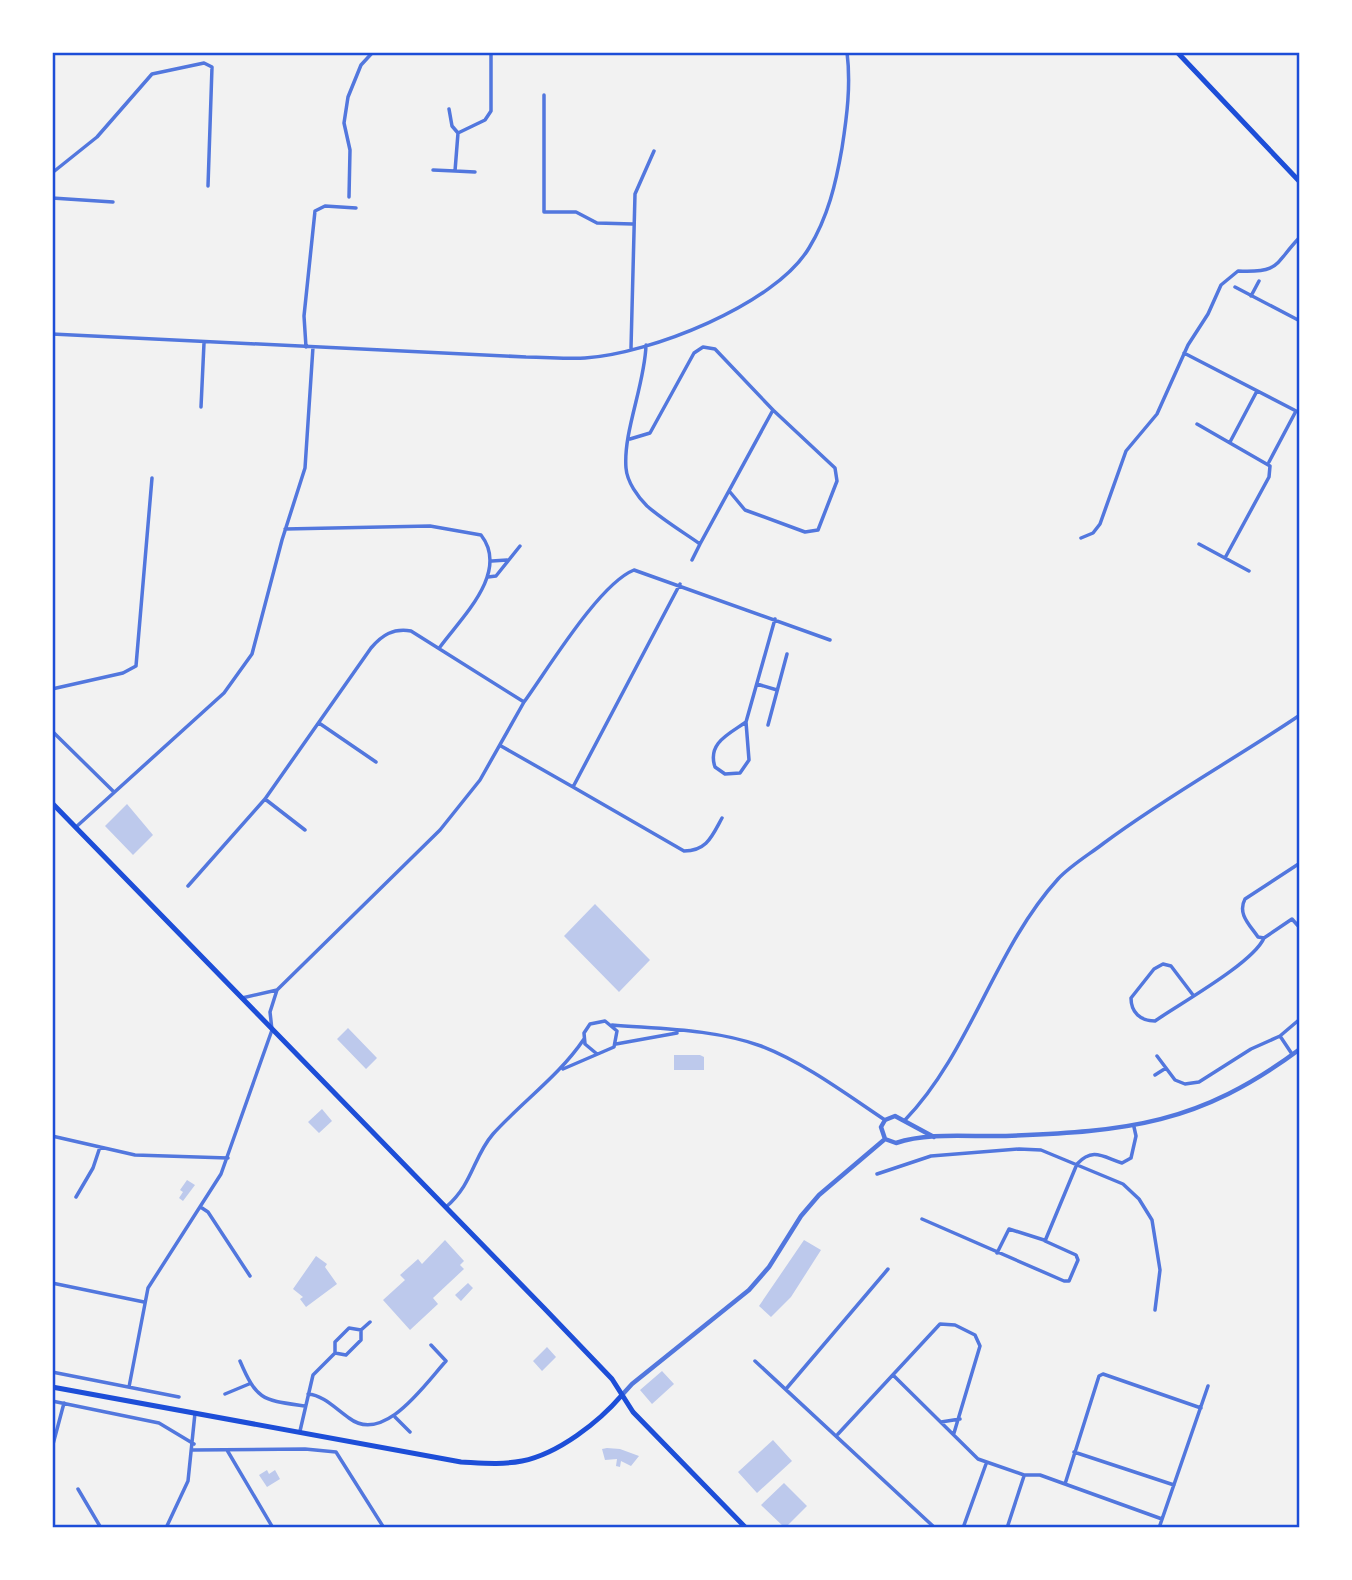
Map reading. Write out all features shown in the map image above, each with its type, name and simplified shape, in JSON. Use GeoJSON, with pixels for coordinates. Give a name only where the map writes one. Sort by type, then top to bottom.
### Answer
{"type":"FeatureCollection","features":[{"type":"Feature","properties":{"kind":"main road"},"geometry":{"type":"LineString","coordinates":[[1177,52],[1300,182]]}},
{"type":"Feature","properties":{"kind":"main road"},"geometry":{"type":"LineString","coordinates":[[52,803],[562,1326],[612,1379],[633,1412],[741,1526]]}},
{"type":"Feature","properties":{"kind":"main road"},"geometry":{"type":"LineString","coordinates":[[52,1387],[461,1462],[496,1464],[524,1461],[558,1446],[609,1410],[622,1395]]}},
{"type":"Feature","properties":{"kind":"street"},"geometry":{"type":"LineString","coordinates":[[349,197],[350,150],[344,122],[348,97],[361,65],[373,52]]}},
{"type":"Feature","properties":{"kind":"street"},"geometry":{"type":"LineString","coordinates":[[458,133],[485,120],[491,111],[491,52]]}},
{"type":"Feature","properties":{"kind":"street"},"geometry":{"type":"LineString","coordinates":[[52,334],[575,358],[646,345],[741,308],[777,281],[808,250],[827,212],[838,175],[849,92],[847,52]]}},
{"type":"Feature","properties":{"kind":"street"},"geometry":{"type":"LineString","coordinates":[[52,173],[97,137],[152,74],[204,63],[212,68],[208,186]]}},
{"type":"Feature","properties":{"kind":"street"},"geometry":{"type":"LineString","coordinates":[[544,95],[544,212],[576,212],[597,223],[633,224]]}},
{"type":"Feature","properties":{"kind":"street"},"geometry":{"type":"LineString","coordinates":[[449,109],[452,126],[458,133],[455,172]]}},
{"type":"Feature","properties":{"kind":"street"},"geometry":{"type":"LineString","coordinates":[[631,348],[635,194],[654,151]]}},
{"type":"Feature","properties":{"kind":"street"},"geometry":{"type":"LineString","coordinates":[[433,170],[475,172]]}},
{"type":"Feature","properties":{"kind":"street"},"geometry":{"type":"LineString","coordinates":[[52,198],[113,202]]}},
{"type":"Feature","properties":{"kind":"street"},"geometry":{"type":"LineString","coordinates":[[306,347],[304,316],[315,211],[325,206],[356,208]]}},
{"type":"Feature","properties":{"kind":"street"},"geometry":{"type":"LineString","coordinates":[[1081,538],[1093,533],[1100,524],[1126,451],[1157,414],[1184,353],[1226,278],[1238,271],[1254,272],[1275,267],[1300,237]]}},
{"type":"Feature","properties":{"kind":"street"},"geometry":{"type":"LineString","coordinates":[[1251,296],[1259,281]]}},
{"type":"Feature","properties":{"kind":"street"},"geometry":{"type":"LineString","coordinates":[[1235,287],[1300,321]]}},
{"type":"Feature","properties":{"kind":"street"},"geometry":{"type":"LineString","coordinates":[[201,407],[204,343]]}},
{"type":"Feature","properties":{"kind":"street"},"geometry":{"type":"LineString","coordinates":[[646,345],[646,364],[626,468],[630,484],[647,505],[700,544]]}},
{"type":"Feature","properties":{"kind":"street"},"geometry":{"type":"LineString","coordinates":[[76,827],[227,690],[252,654],[285,529],[305,468],[313,346]]}},
{"type":"Feature","properties":{"kind":"street"},"geometry":{"type":"LineString","coordinates":[[630,439],[650,433],[694,353],[703,347],[715,349],[773,410],[835,468],[837,481],[818,530],[805,532],[745,510],[730,492]]}},
{"type":"Feature","properties":{"kind":"street"},"geometry":{"type":"LineString","coordinates":[[1184,353],[1298,412],[1268,463],[1269,477],[1225,558]]}},
{"type":"Feature","properties":{"kind":"street"},"geometry":{"type":"LineString","coordinates":[[1230,442],[1257,391]]}},
{"type":"Feature","properties":{"kind":"street"},"geometry":{"type":"LineString","coordinates":[[692,560],[773,410]]}},
{"type":"Feature","properties":{"kind":"street"},"geometry":{"type":"LineString","coordinates":[[1197,424],[1268,463]]}},
{"type":"Feature","properties":{"kind":"street"},"geometry":{"type":"LineString","coordinates":[[52,688],[123,673],[136,666],[152,478]]}},
{"type":"Feature","properties":{"kind":"street"},"geometry":{"type":"LineString","coordinates":[[285,529],[430,526],[459,529],[481,536],[490,547],[492,561],[488,577],[440,648]]}},
{"type":"Feature","properties":{"kind":"street"},"geometry":{"type":"LineString","coordinates":[[1199,544],[1249,571]]}},
{"type":"Feature","properties":{"kind":"street"},"geometry":{"type":"LineString","coordinates":[[488,577],[496,576],[520,546]]}},
{"type":"Feature","properties":{"kind":"street"},"geometry":{"type":"LineString","coordinates":[[492,561],[509,560]]}},
{"type":"Feature","properties":{"kind":"street"},"geometry":{"type":"LineString","coordinates":[[129,1387],[144,1302],[166,1259],[202,1208],[228,1158],[272,1030],[270,1012],[277,990],[440,830],[480,780],[524,702],[591,609],[622,575],[634,570],[680,584],[830,640]]}},
{"type":"Feature","properties":{"kind":"street"},"geometry":{"type":"LineString","coordinates":[[573,787],[680,584]]}},
{"type":"Feature","properties":{"kind":"street"},"geometry":{"type":"LineString","coordinates":[[746,723],[718,742],[713,753],[713,763],[719,771],[731,775],[746,768],[749,761],[746,723],[776,619]]}},
{"type":"Feature","properties":{"kind":"street"},"geometry":{"type":"LineString","coordinates":[[188,886],[265,799],[371,648],[393,631],[411,631],[524,702]]}},
{"type":"Feature","properties":{"kind":"street"},"geometry":{"type":"LineString","coordinates":[[768,725],[787,654]]}},
{"type":"Feature","properties":{"kind":"street"},"geometry":{"type":"LineString","coordinates":[[757,684],[777,690]]}},
{"type":"Feature","properties":{"kind":"street"},"geometry":{"type":"LineString","coordinates":[[906,1137],[906,1123],[929,1091],[1033,912],[1059,877],[1155,805],[1239,756],[1300,715]]}},
{"type":"Feature","properties":{"kind":"street"},"geometry":{"type":"LineString","coordinates":[[319,723],[376,762]]}},
{"type":"Feature","properties":{"kind":"street"},"geometry":{"type":"LineString","coordinates":[[52,731],[114,792]]}},
{"type":"Feature","properties":{"kind":"street"},"geometry":{"type":"LineString","coordinates":[[501,746],[684,851],[696,851],[707,845],[722,818]]}},
{"type":"Feature","properties":{"kind":"street"},"geometry":{"type":"LineString","coordinates":[[265,799],[305,830]]}},
{"type":"Feature","properties":{"kind":"street"},"geometry":{"type":"LineString","coordinates":[[1265,938],[1258,937],[1241,906],[1245,899],[1300,863]]}},
{"type":"Feature","properties":{"kind":"street"},"geometry":{"type":"LineString","coordinates":[[1193,995],[1171,966],[1163,964],[1154,969],[1131,999],[1131,1007],[1138,1016],[1155,1021],[1259,951],[1265,938],[1300,914]]}},
{"type":"Feature","properties":{"kind":"street"},"geometry":{"type":"LineString","coordinates":[[1292,919],[1300,928]]}},
{"type":"Feature","properties":{"kind":"street"},"geometry":{"type":"LineString","coordinates":[[242,998],[277,990]]}},
{"type":"Feature","properties":{"kind":"street"},"geometry":{"type":"LineString","coordinates":[[1157,1056],[1175,1080],[1185,1084],[1199,1082],[1251,1049],[1280,1036],[1300,1019]]}},
{"type":"Feature","properties":{"kind":"street"},"geometry":{"type":"LineString","coordinates":[[445,1208],[462,1194],[491,1136],[561,1070],[584,1039],[586,1028],[595,1021],[686,1032],[761,1046],[795,1062],[885,1120]]}},
{"type":"Feature","properties":{"kind":"street"},"geometry":{"type":"LineString","coordinates":[[561,1070],[610,1051],[618,1037],[612,1025]]}},
{"type":"Feature","properties":{"kind":"street"},"geometry":{"type":"LineString","coordinates":[[616,1044],[686,1032]]}},
{"type":"Feature","properties":{"kind":"street"},"geometry":{"type":"LineString","coordinates":[[1280,1036],[1292,1054]]}},
{"type":"Feature","properties":{"kind":"street"},"geometry":{"type":"LineString","coordinates":[[584,1039],[589,1049],[597,1054]]}},
{"type":"Feature","properties":{"kind":"street"},"geometry":{"type":"LineString","coordinates":[[885,1139],[896,1143],[906,1137],[1091,1133],[1165,1121],[1238,1090],[1300,1049]]}},
{"type":"Feature","properties":{"kind":"street"},"geometry":{"type":"LineString","coordinates":[[1155,1076],[1166,1068]]}},
{"type":"Feature","properties":{"kind":"street"},"geometry":{"type":"LineString","coordinates":[[885,1139],[881,1127],[885,1120],[895,1116],[934,1137]]}},
{"type":"Feature","properties":{"kind":"street"},"geometry":{"type":"LineString","coordinates":[[1045,1241],[1077,1164],[1085,1155],[1097,1152],[1122,1163],[1131,1158],[1136,1136],[1134,1127]]}},
{"type":"Feature","properties":{"kind":"street"},"geometry":{"type":"LineString","coordinates":[[52,1136],[135,1155],[228,1158]]}},
{"type":"Feature","properties":{"kind":"street"},"geometry":{"type":"LineString","coordinates":[[622,1395],[749,1290],[769,1267],[801,1216],[819,1195],[885,1139]]}},
{"type":"Feature","properties":{"kind":"street"},"geometry":{"type":"LineString","coordinates":[[76,1197],[93,1168],[100,1147]]}},
{"type":"Feature","properties":{"kind":"street"},"geometry":{"type":"LineString","coordinates":[[877,1174],[931,1156],[1019,1149],[1041,1150],[1123,1184],[1139,1199],[1152,1220],[1160,1270],[1156,1310]]}},
{"type":"Feature","properties":{"kind":"street"},"geometry":{"type":"LineString","coordinates":[[202,1208],[208,1212],[250,1276]]}},
{"type":"Feature","properties":{"kind":"street"},"geometry":{"type":"LineString","coordinates":[[922,1219],[997,1254],[1064,1282],[1069,1281],[1077,1260],[1076,1255],[1045,1241],[1009,1230],[997,1254]]}},
{"type":"Feature","properties":{"kind":"street"},"geometry":{"type":"LineString","coordinates":[[786,1389],[888,1269]]}},
{"type":"Feature","properties":{"kind":"street"},"geometry":{"type":"LineString","coordinates":[[52,1283],[144,1302]]}},
{"type":"Feature","properties":{"kind":"street"},"geometry":{"type":"LineString","coordinates":[[334,1353],[346,1355],[361,1340],[361,1330],[370,1322]]}},
{"type":"Feature","properties":{"kind":"street"},"geometry":{"type":"LineString","coordinates":[[838,1434],[940,1324],[955,1325],[975,1335],[980,1346],[954,1434]]}},
{"type":"Feature","properties":{"kind":"street"},"geometry":{"type":"LineString","coordinates":[[300,1433],[316,1369],[334,1353],[335,1342],[349,1328],[361,1330]]}},
{"type":"Feature","properties":{"kind":"street"},"geometry":{"type":"LineString","coordinates":[[308,1394],[317,1395],[355,1423],[373,1425],[395,1417],[446,1361],[431,1345]]}},
{"type":"Feature","properties":{"kind":"street"},"geometry":{"type":"LineString","coordinates":[[240,1361],[250,1384],[265,1401],[305,1406]]}},
{"type":"Feature","properties":{"kind":"street"},"geometry":{"type":"LineString","coordinates":[[755,1361],[838,1434],[935,1528]]}},
{"type":"Feature","properties":{"kind":"street"},"geometry":{"type":"LineString","coordinates":[[52,1372],[179,1397]]}},
{"type":"Feature","properties":{"kind":"street"},"geometry":{"type":"LineString","coordinates":[[1065,1484],[1096,1380],[1103,1374],[1201,1408]]}},
{"type":"Feature","properties":{"kind":"street"},"geometry":{"type":"LineString","coordinates":[[893,1375],[986,1463],[1024,1475],[1040,1475],[1162,1519]]}},
{"type":"Feature","properties":{"kind":"street"},"geometry":{"type":"LineString","coordinates":[[225,1394],[250,1384]]}},
{"type":"Feature","properties":{"kind":"street"},"geometry":{"type":"LineString","coordinates":[[1159,1528],[1208,1386]]}},
{"type":"Feature","properties":{"kind":"street"},"geometry":{"type":"LineString","coordinates":[[52,1401],[159,1423],[194,1444]]}},
{"type":"Feature","properties":{"kind":"street"},"geometry":{"type":"LineString","coordinates":[[52,1448],[64,1404]]}},
{"type":"Feature","properties":{"kind":"street"},"geometry":{"type":"LineString","coordinates":[[166,1528],[188,1480],[194,1444],[195,1413]]}},
{"type":"Feature","properties":{"kind":"street"},"geometry":{"type":"LineString","coordinates":[[395,1417],[410,1432]]}},
{"type":"Feature","properties":{"kind":"street"},"geometry":{"type":"LineString","coordinates":[[941,1422],[960,1419]]}},
{"type":"Feature","properties":{"kind":"street"},"geometry":{"type":"LineString","coordinates":[[193,1450],[305,1449],[336,1452],[384,1528]]}},
{"type":"Feature","properties":{"kind":"street"},"geometry":{"type":"LineString","coordinates":[[227,1450],[273,1528]]}},
{"type":"Feature","properties":{"kind":"street"},"geometry":{"type":"LineString","coordinates":[[1074,1452],[1174,1485]]}},
{"type":"Feature","properties":{"kind":"street"},"geometry":{"type":"LineString","coordinates":[[963,1528],[986,1463]]}},
{"type":"Feature","properties":{"kind":"street"},"geometry":{"type":"LineString","coordinates":[[1007,1528],[1024,1475]]}},
{"type":"Feature","properties":{"kind":"street"},"geometry":{"type":"LineString","coordinates":[[78,1489],[101,1528]]}},
{"type":"Feature","properties":{"kind":"building"},"geometry":{"type":"Polygon","coordinates":[[[127,804],[153,835],[133,855],[105,826],[127,804]]]}},
{"type":"Feature","properties":{"kind":"building"},"geometry":{"type":"Polygon","coordinates":[[[595,904],[650,960],[619,992],[564,936],[595,904]]]}},
{"type":"Feature","properties":{"kind":"building"},"geometry":{"type":"Polygon","coordinates":[[[348,1028],[377,1058],[366,1069],[337,1039],[348,1028]]]}},
{"type":"Feature","properties":{"kind":"building"},"geometry":{"type":"Polygon","coordinates":[[[674,1055],[704,1057],[704,1070],[674,1070],[674,1055]]]}},
{"type":"Feature","properties":{"kind":"building"},"geometry":{"type":"Polygon","coordinates":[[[322,1109],[332,1121],[319,1133],[308,1122],[322,1109]]]}},
{"type":"Feature","properties":{"kind":"building"},"geometry":{"type":"Polygon","coordinates":[[[187,1180],[195,1185],[183,1201],[179,1198],[183,1192],[180,1190],[187,1180]]]}},
{"type":"Feature","properties":{"kind":"building"},"geometry":{"type":"Polygon","coordinates":[[[445,1240],[464,1261],[460,1265],[464,1269],[433,1298],[438,1304],[410,1330],[383,1300],[405,1280],[400,1275],[418,1259],[422,1264],[445,1240]]]}},
{"type":"Feature","properties":{"kind":"building"},"geometry":{"type":"Polygon","coordinates":[[[804,1240],[821,1250],[791,1297],[771,1317],[759,1306],[804,1240]]]}},
{"type":"Feature","properties":{"kind":"building"},"geometry":{"type":"Polygon","coordinates":[[[316,1256],[327,1264],[325,1267],[337,1284],[306,1307],[300,1299],[303,1297],[293,1289],[316,1256]]]}},
{"type":"Feature","properties":{"kind":"building"},"geometry":{"type":"Polygon","coordinates":[[[468,1283],[473,1288],[461,1301],[455,1295],[468,1283]]]}},
{"type":"Feature","properties":{"kind":"building"},"geometry":{"type":"Polygon","coordinates":[[[547,1347],[556,1357],[542,1371],[533,1361],[547,1347]]]}},
{"type":"Feature","properties":{"kind":"building"},"geometry":{"type":"Polygon","coordinates":[[[662,1371],[674,1384],[652,1404],[640,1390],[662,1371]]]}},
{"type":"Feature","properties":{"kind":"building"},"geometry":{"type":"Polygon","coordinates":[[[773,1440],[792,1461],[757,1493],[738,1472],[773,1440]]]}},
{"type":"Feature","properties":{"kind":"building"},"geometry":{"type":"Polygon","coordinates":[[[602,1449],[620,1449],[639,1456],[631,1466],[621,1461],[620,1467],[616,1466],[617,1459],[605,1460],[602,1449]]]}},
{"type":"Feature","properties":{"kind":"building"},"geometry":{"type":"Polygon","coordinates":[[[267,1470],[269,1474],[275,1470],[280,1479],[267,1487],[259,1475],[267,1470]]]}},
{"type":"Feature","properties":{"kind":"building"},"geometry":{"type":"Polygon","coordinates":[[[784,1483],[807,1506],[785,1528],[761,1505],[784,1483]]]}}]}
